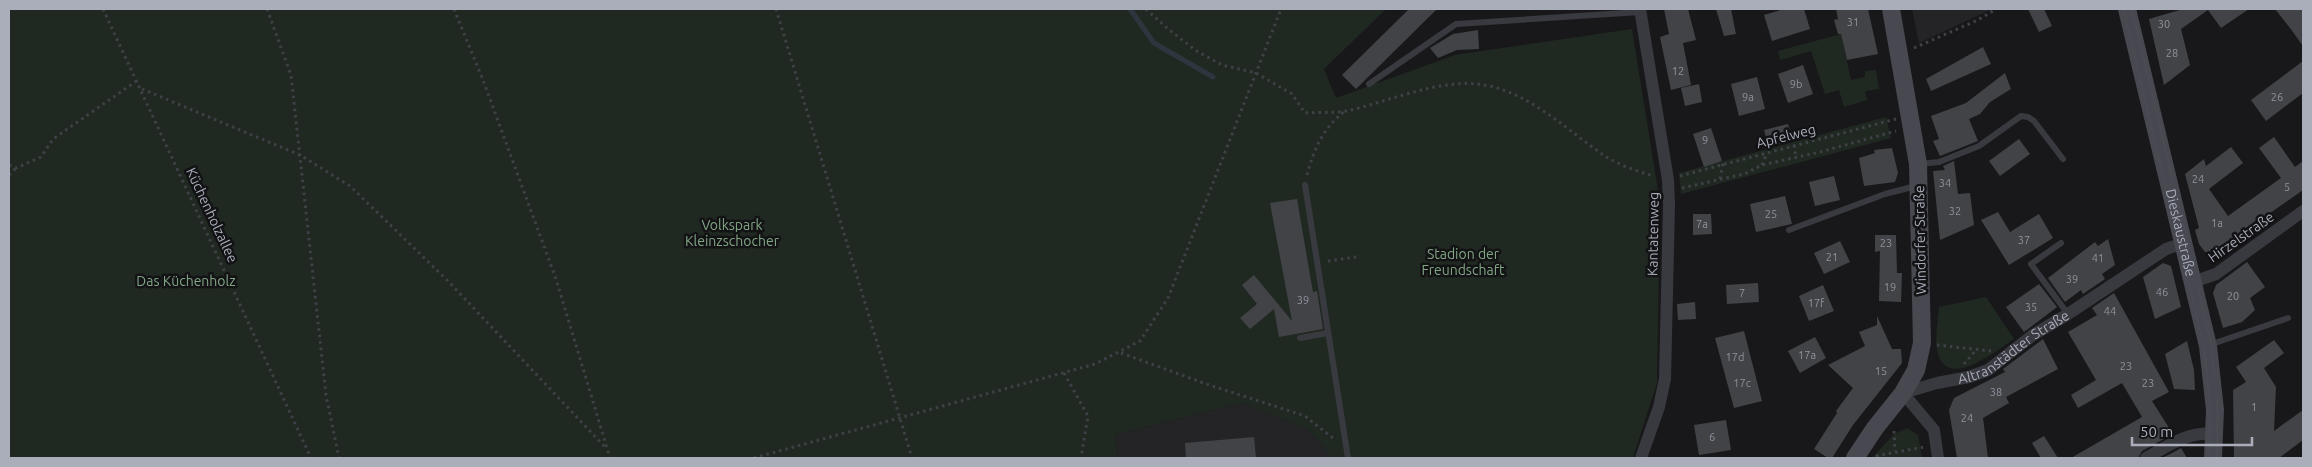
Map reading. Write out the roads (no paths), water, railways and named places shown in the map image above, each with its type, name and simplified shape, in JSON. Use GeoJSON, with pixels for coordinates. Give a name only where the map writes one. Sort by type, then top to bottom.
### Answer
{"type":"FeatureCollection","features":[{"type":"Feature","properties":{"kind":"street","name":"Windorfer Straße"},"geometry":{"type":"LineString","coordinates":[[1891,9],[1911,116],[1920,185],[1922,343],[1916,370],[1903,393]]}},
{"type":"Feature","properties":{"kind":"street","name":"Dieskaustraße"},"geometry":{"type":"LineString","coordinates":[[2127,9],[2208,346],[2213,384],[2213,458]]}},
{"type":"Feature","properties":{"kind":"street","name":"Kantatenweg"},"geometry":{"type":"LineString","coordinates":[[1640,10],[1668,186],[1665,379],[1659,407],[1641,458]]}},
{"type":"Feature","properties":{"kind":"street","name":"Hirzelstraße"},"geometry":{"type":"LineString","coordinates":[[2193,282],[2216,274],[2303,211]]}},
{"type":"Feature","properties":{"kind":"street","name":"Altranstädter Straße"},"geometry":{"type":"LineString","coordinates":[[1903,393],[1937,383],[1969,377],[1988,370],[2033,335],[2166,249],[2184,243]]}},
{"type":"Feature","properties":{"kind":"street"},"geometry":{"type":"LineString","coordinates":[[1855,458],[1875,428],[1903,393],[1934,430],[1938,452]]}},
{"type":"Feature","properties":{"kind":"street"},"geometry":{"type":"LineString","coordinates":[[2146,458],[2184,436],[2198,433],[2214,434]]}},
{"type":"Feature","properties":{"kind":"lane"},"geometry":{"type":"LineString","coordinates":[[1369,84],[1456,24],[1640,10]]}},
{"type":"Feature","properties":{"kind":"lane"},"geometry":{"type":"LineString","coordinates":[[1918,164],[1939,162],[1979,146],[2021,116],[2034,120],[2063,159]]}},
{"type":"Feature","properties":{"kind":"lane"},"geometry":{"type":"LineString","coordinates":[[1305,185],[1348,458]]}},
{"type":"Feature","properties":{"kind":"lane"},"geometry":{"type":"LineString","coordinates":[[1789,230],[1884,194],[1920,185]]}},
{"type":"Feature","properties":{"kind":"lane"},"geometry":{"type":"LineString","coordinates":[[2061,243],[2031,264],[2068,314]]}},
{"type":"Feature","properties":{"kind":"lane"},"geometry":{"type":"LineString","coordinates":[[2208,346],[2288,318]]}},
{"type":"Feature","properties":{"kind":"lane"},"geometry":{"type":"LineString","coordinates":[[1300,338],[1328,333]]}},
{"type":"Feature","properties":{"kind":"waterway"},"geometry":{"type":"LineString","coordinates":[[1130,9],[1154,43],[1213,77]]}},
{"type":"Feature","properties":{"kind":"tram line"},"geometry":{"type":"LineString","coordinates":[[2123,9],[2204,347],[2210,405],[2209,458]]}},
{"type":"Feature","properties":{"kind":"tram line"},"geometry":{"type":"LineString","coordinates":[[2132,9],[2187,239]]}},
{"type":"Feature","properties":{"kind":"tram line"},"geometry":{"type":"LineString","coordinates":[[2197,283],[2211,344],[2215,378]]}},
{"type":"Feature","properties":{"kind":"tram line"},"geometry":{"type":"LineString","coordinates":[[2217,396],[2217,458]]}},
{"type":"Feature","properties":{"kind":"park label","name":"Volkspark Kleinzschocher"},"geometry":{"type":"Point","coordinates":[732,234]}},
{"type":"Feature","properties":{"kind":"park label","name":"Stadion der Freundschaft"},"geometry":{"type":"Point","coordinates":[1463,262]}},
{"type":"Feature","properties":{"kind":"park label","name":"Das Küchenholz"},"geometry":{"type":"Point","coordinates":[186,281]}}]}
